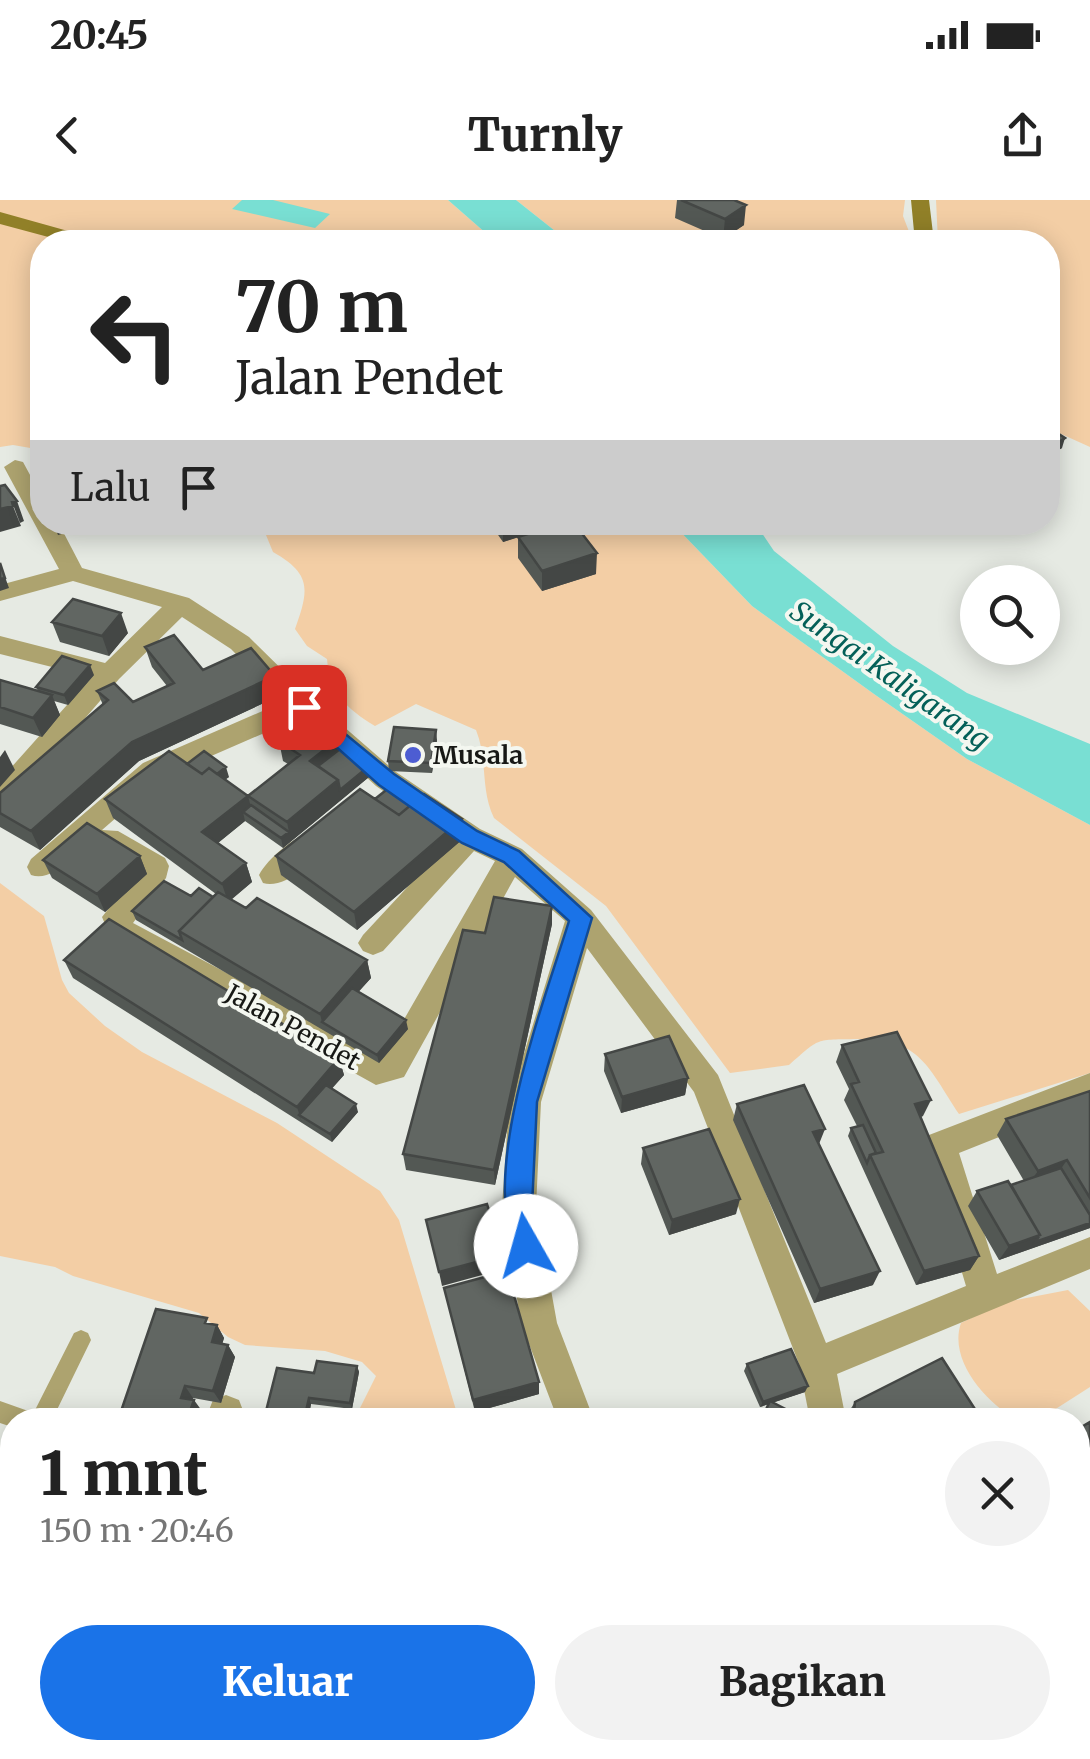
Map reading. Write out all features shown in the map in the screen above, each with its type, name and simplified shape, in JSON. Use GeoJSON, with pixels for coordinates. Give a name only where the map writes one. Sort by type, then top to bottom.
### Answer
{"type":"FeatureCollection","features":[{"type":"Feature","properties":{"kind":"main road"},"geometry":{"type":"LineString","coordinates":[[920,200],[924,230]]}},
{"type":"Feature","properties":{"kind":"main road"},"geometry":{"type":"LineString","coordinates":[[0,218],[43,230]]}},
{"type":"Feature","properties":{"kind":"street"},"geometry":{"type":"LineString","coordinates":[[15,466],[30,494]]}},
{"type":"Feature","properties":{"kind":"street"},"geometry":{"type":"LineString","coordinates":[[52,535],[73,572]]}},
{"type":"Feature","properties":{"kind":"street"},"geometry":{"type":"LineString","coordinates":[[0,594],[73,572],[180,604],[240,643],[304,707],[386,779],[470,837],[512,856],[581,918],[707,1084],[817,1364],[826,1408]]}},
{"type":"Feature","properties":{"kind":"street"},"geometry":{"type":"LineString","coordinates":[[0,798],[110,673],[180,604]]}},
{"type":"Feature","properties":{"kind":"street"},"geometry":{"type":"LineString","coordinates":[[0,645],[110,673]]}},
{"type":"Feature","properties":{"kind":"street"},"geometry":{"type":"LineString","coordinates":[[41,868],[154,770],[287,710],[304,707]]}},
{"type":"Feature","properties":{"kind":"street"},"geometry":{"type":"LineString","coordinates":[[358,803],[386,779]]}},
{"type":"Feature","properties":{"kind":"street","name":"Jalan Pendet"},"geometry":{"type":"LineString","coordinates":[[88,827],[155,866],[154,875],[117,917],[121,930],[376,1071],[393,1067],[512,856]]}},
{"type":"Feature","properties":{"kind":"street"},"geometry":{"type":"LineString","coordinates":[[274,874],[330,827]]}},
{"type":"Feature","properties":{"kind":"street"},"geometry":{"type":"LineString","coordinates":[[373,943],[470,837]]}},
{"type":"Feature","properties":{"kind":"street"},"geometry":{"type":"LineString","coordinates":[[571,1408],[539,1323],[519,1207],[525,1102],[581,918]]}},
{"type":"Feature","properties":{"kind":"street"},"geometry":{"type":"LineString","coordinates":[[986,1294],[940,1145],[1090,1087]]}},
{"type":"Feature","properties":{"kind":"street"},"geometry":{"type":"LineString","coordinates":[[817,1364],[1090,1254]]}},
{"type":"Feature","properties":{"kind":"lane"},"geometry":{"type":"LineString","coordinates":[[47,1408],[81,1340]]}},
{"type":"Feature","properties":{"kind":"shaded area"},"geometry":{"type":"Polygon","coordinates":[[[0,200],[448,200],[482,230],[30,230],[30,448],[0,447],[0,200]]]}},
{"type":"Feature","properties":{"kind":"shaded area"},"geometry":{"type":"Polygon","coordinates":[[[516,200],[905,200],[903,216],[908,230],[554,230],[516,200]]]}},
{"type":"Feature","properties":{"kind":"shaded area"},"geometry":{"type":"Polygon","coordinates":[[[936,200],[1090,200],[1090,447],[1060,433],[1060,230],[937,230],[936,200]]]}},
{"type":"Feature","properties":{"kind":"shaded area"},"geometry":{"type":"Polygon","coordinates":[[[266,535],[684,535],[752,606],[874,694],[967,759],[1090,825],[1090,1073],[959,1114],[920,1058],[896,1044],[879,1040],[825,1040],[789,1065],[730,1073],[606,906],[494,818],[476,730],[416,704],[375,726],[341,699],[327,659],[307,646],[295,629],[303,604],[301,576],[273,552],[266,535]]]}},
{"type":"Feature","properties":{"kind":"shaded area"},"geometry":{"type":"Polygon","coordinates":[[[0,883],[44,916],[69,993],[105,1026],[142,1052],[277,1123],[380,1191],[399,1220],[455,1408],[360,1408],[376,1376],[362,1362],[325,1351],[245,1345],[228,1337],[199,1313],[73,1276],[55,1267],[0,1256],[0,883]]]}},
{"type":"Feature","properties":{"kind":"shaded area"},"geometry":{"type":"Polygon","coordinates":[[[1068,1290],[1090,1311],[1090,1387],[1057,1408],[1000,1408],[982,1392],[960,1351],[961,1323],[1005,1302],[1068,1290]]]}},
{"type":"Feature","properties":{"kind":"water"},"geometry":{"type":"Polygon","coordinates":[[[242,200],[273,200],[330,214],[315,228],[232,209],[242,200]]]}},
{"type":"Feature","properties":{"kind":"water"},"geometry":{"type":"Polygon","coordinates":[[[448,200],[516,200],[554,230],[482,230],[448,200]]]}},
{"type":"Feature","properties":{"kind":"water","name":"Sungai Kaligarang"},"geometry":{"type":"Polygon","coordinates":[[[684,535],[763,535],[774,551],[893,646],[967,693],[1090,744],[1090,825],[967,759],[752,606],[684,535]]]}},
{"type":"Feature","properties":{"kind":"building"},"geometry":{"type":"Polygon","coordinates":[[[681,200],[734,200],[746,205],[725,219],[681,200]]]}},
{"type":"Feature","properties":{"kind":"building"},"geometry":{"type":"Polygon","coordinates":[[[5,485],[17,501],[0,509],[0,486],[5,485]]]}},
{"type":"Feature","properties":{"kind":"building"},"geometry":{"type":"Polygon","coordinates":[[[583,535],[597,553],[542,571],[518,537],[583,535]]]}},
{"type":"Feature","properties":{"kind":"building"},"geometry":{"type":"Polygon","coordinates":[[[73,599],[121,613],[102,636],[52,622],[73,599]]]}},
{"type":"Feature","properties":{"kind":"building"},"geometry":{"type":"Polygon","coordinates":[[[174,635],[203,670],[251,648],[275,676],[132,742],[31,831],[0,813],[0,793],[108,700],[97,691],[114,683],[133,702],[174,683],[145,647],[174,635]]]}},
{"type":"Feature","properties":{"kind":"building"},"geometry":{"type":"Polygon","coordinates":[[[62,656],[90,665],[64,695],[36,687],[62,656]]]}},
{"type":"Feature","properties":{"kind":"building"},"geometry":{"type":"Polygon","coordinates":[[[0,680],[52,695],[33,718],[0,707],[0,680]]]}},
{"type":"Feature","properties":{"kind":"building"},"geometry":{"type":"Polygon","coordinates":[[[304,712],[333,730],[330,733],[338,739],[310,761],[338,780],[287,822],[248,796],[300,755],[279,741],[291,732],[284,728],[304,712]]]}},
{"type":"Feature","properties":{"kind":"building","name":"Musala"},"geometry":{"type":"Polygon","coordinates":[[[394,727],[436,730],[431,763],[388,761],[394,727]]]}},
{"type":"Feature","properties":{"kind":"building"},"geometry":{"type":"Polygon","coordinates":[[[340,749],[368,767],[340,790],[338,780],[318,766],[340,749]]]}},
{"type":"Feature","properties":{"kind":"building"},"geometry":{"type":"Polygon","coordinates":[[[169,751],[202,774],[209,768],[248,796],[202,832],[246,863],[222,884],[105,799],[169,751]]]}},
{"type":"Feature","properties":{"kind":"building"},"geometry":{"type":"Polygon","coordinates":[[[204,751],[226,767],[217,774],[209,768],[202,774],[187,764],[204,751]]]}},
{"type":"Feature","properties":{"kind":"building"},"geometry":{"type":"Polygon","coordinates":[[[395,783],[418,799],[399,815],[375,799],[395,783]]]}},
{"type":"Feature","properties":{"kind":"building"},"geometry":{"type":"Polygon","coordinates":[[[360,789],[399,815],[424,794],[462,819],[354,912],[276,856],[360,789]]]}},
{"type":"Feature","properties":{"kind":"building"},"geometry":{"type":"Polygon","coordinates":[[[251,805],[289,832],[281,838],[243,812],[251,805]]]}},
{"type":"Feature","properties":{"kind":"building"},"geometry":{"type":"Polygon","coordinates":[[[87,823],[140,856],[97,894],[43,860],[87,823]]]}},
{"type":"Feature","properties":{"kind":"building"},"geometry":{"type":"Polygon","coordinates":[[[164,881],[191,896],[199,888],[213,897],[179,931],[182,940],[132,911],[164,881]]]}},
{"type":"Feature","properties":{"kind":"building"},"geometry":{"type":"Polygon","coordinates":[[[218,892],[246,908],[257,898],[367,960],[320,1014],[179,931],[218,892]]]}},
{"type":"Feature","properties":{"kind":"building"},"geometry":{"type":"Polygon","coordinates":[[[494,897],[552,906],[494,1170],[403,1154],[463,930],[485,933],[494,897]]]}},
{"type":"Feature","properties":{"kind":"building"},"geometry":{"type":"Polygon","coordinates":[[[109,919],[339,1058],[297,1107],[64,960],[109,919]]]}},
{"type":"Feature","properties":{"kind":"building"},"geometry":{"type":"Polygon","coordinates":[[[352,988],[406,1020],[377,1055],[322,1022],[352,988]]]}},
{"type":"Feature","properties":{"kind":"building"},"geometry":{"type":"Polygon","coordinates":[[[897,1032],[931,1100],[915,1104],[979,1256],[924,1271],[870,1155],[883,1152],[851,1084],[859,1082],[842,1045],[897,1032]]]}},
{"type":"Feature","properties":{"kind":"building"},"geometry":{"type":"Polygon","coordinates":[[[669,1036],[688,1078],[622,1097],[605,1054],[669,1036]]]}},
{"type":"Feature","properties":{"kind":"building"},"geometry":{"type":"Polygon","coordinates":[[[326,1085],[356,1104],[330,1134],[299,1115],[326,1085]]]}},
{"type":"Feature","properties":{"kind":"building"},"geometry":{"type":"Polygon","coordinates":[[[804,1085],[825,1129],[813,1132],[880,1271],[820,1289],[737,1104],[804,1085]]]}},
{"type":"Feature","properties":{"kind":"building"},"geometry":{"type":"Polygon","coordinates":[[[1090,1091],[1090,1198],[1067,1160],[1038,1171],[1006,1119],[1090,1091]]]}},
{"type":"Feature","properties":{"kind":"building"},"geometry":{"type":"Polygon","coordinates":[[[863,1125],[876,1153],[870,1155],[867,1163],[851,1128],[863,1125]]]}},
{"type":"Feature","properties":{"kind":"building"},"geometry":{"type":"Polygon","coordinates":[[[709,1129],[740,1199],[672,1220],[643,1148],[709,1129]]]}},
{"type":"Feature","properties":{"kind":"building"},"geometry":{"type":"Polygon","coordinates":[[[1061,1168],[1090,1215],[1090,1223],[1035,1242],[1040,1235],[1011,1185],[1061,1168]]]}},
{"type":"Feature","properties":{"kind":"building"},"geometry":{"type":"Polygon","coordinates":[[[1008,1181],[1040,1235],[1009,1246],[977,1191],[1008,1181]]]}},
{"type":"Feature","properties":{"kind":"building"},"geometry":{"type":"Polygon","coordinates":[[[487,1204],[503,1255],[439,1272],[426,1220],[487,1204]]]}},
{"type":"Feature","properties":{"kind":"building"},"geometry":{"type":"Polygon","coordinates":[[[507,1271],[539,1382],[473,1400],[444,1288],[507,1271]]]}},
{"type":"Feature","properties":{"kind":"building"},"geometry":{"type":"Polygon","coordinates":[[[156,1309],[207,1318],[205,1323],[217,1325],[212,1342],[228,1345],[213,1391],[185,1386],[181,1398],[194,1400],[191,1408],[122,1408],[156,1309]]]}},
{"type":"Feature","properties":{"kind":"building"},"geometry":{"type":"Polygon","coordinates":[[[791,1349],[808,1386],[763,1402],[747,1364],[791,1349]]]}},
{"type":"Feature","properties":{"kind":"building"},"geometry":{"type":"Polygon","coordinates":[[[942,1358],[974,1408],[854,1408],[855,1402],[942,1358]]]}},
{"type":"Feature","properties":{"kind":"building"},"geometry":{"type":"Polygon","coordinates":[[[317,1361],[357,1366],[350,1403],[309,1398],[307,1408],[267,1408],[277,1368],[314,1373],[317,1361]]]}},
{"type":"Feature","properties":{"kind":"place","name":"Musala"},"geometry":{"type":"Point","coordinates":[413,755]}},
{"type":"Feature","properties":{"kind":"route"},"geometry":{"type":"LineString","coordinates":[[304,707],[386,779],[470,837],[512,856],[581,918],[525,1102],[519,1207],[526,1246]]}}]}
